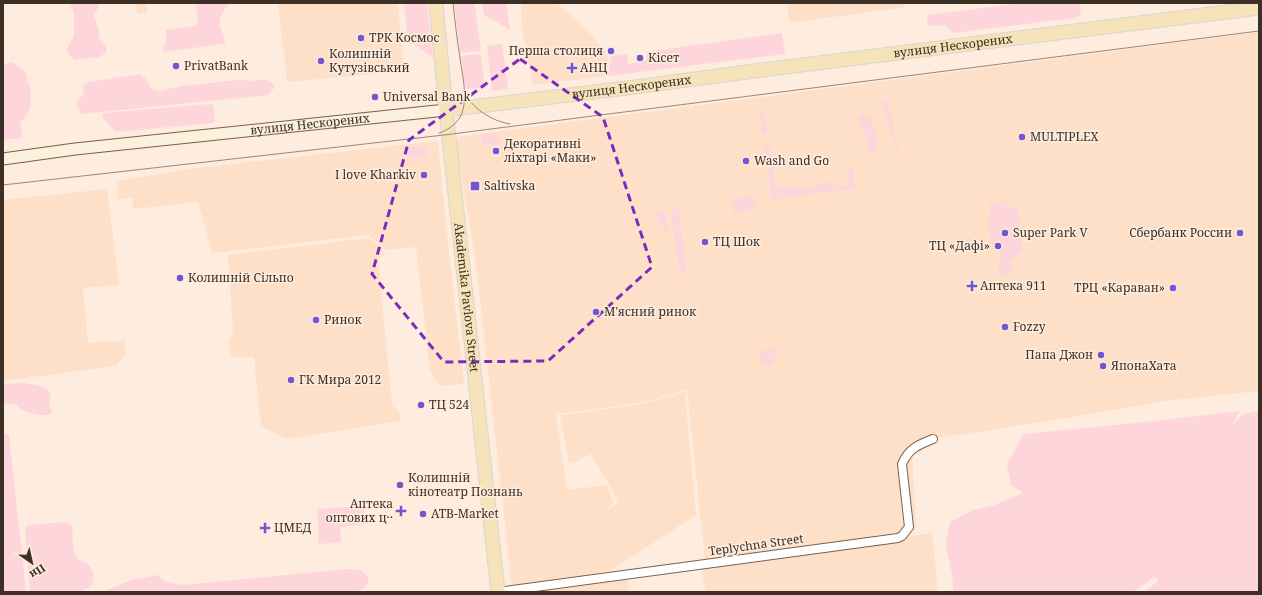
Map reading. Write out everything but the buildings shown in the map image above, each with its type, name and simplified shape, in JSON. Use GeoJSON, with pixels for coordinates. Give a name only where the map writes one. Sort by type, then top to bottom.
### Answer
{"type":"FeatureCollection","features":[{"type":"Feature","properties":{"kind":"main road","name":"Akademika Pavlova Street"},"geometry":{"type":"LineString","coordinates":[[436,3],[446,110],[498,592]]}},
{"type":"Feature","properties":{"kind":"main road","name":"вулиця Нескорених"},"geometry":{"type":"LineString","coordinates":[[3,159],[446,110],[1259,8]]}},
{"type":"Feature","properties":{"kind":"street","name":"Teplychna Street"},"geometry":{"type":"LineString","coordinates":[[498,592],[898,538],[902,536],[909,528],[902,464],[912,449],[933,439]]}},
{"type":"Feature","properties":{"kind":"highlighted area"},"geometry":{"type":"Polygon","coordinates":[[[520,59],[603,117],[652,267],[548,361],[444,362],[372,274],[409,140],[520,59]]]}},
{"type":"Feature","properties":{"kind":"shaded area"},"geometry":{"type":"Polygon","coordinates":[[[68,3],[100,3],[94,16],[99,30],[99,39],[106,47],[106,53],[99,57],[75,60],[70,56],[67,50],[74,36],[74,11],[68,3]]]}},
{"type":"Feature","properties":{"kind":"shaded area"},"geometry":{"type":"Polygon","coordinates":[[[136,3],[146,3],[147,13],[137,14],[136,3]]]}},
{"type":"Feature","properties":{"kind":"shaded area"},"geometry":{"type":"Polygon","coordinates":[[[196,3],[230,3],[220,20],[220,27],[225,43],[164,52],[163,49],[166,41],[166,30],[196,26],[198,20],[196,3]]]}},
{"type":"Feature","properties":{"kind":"shaded area"},"geometry":{"type":"Polygon","coordinates":[[[278,3],[398,3],[404,71],[287,82],[278,3]]]}},
{"type":"Feature","properties":{"kind":"shaded area"},"geometry":{"type":"Polygon","coordinates":[[[404,3],[427,3],[433,58],[408,40],[404,3]]]}},
{"type":"Feature","properties":{"kind":"shaded area"},"geometry":{"type":"Polygon","coordinates":[[[454,3],[473,3],[475,7],[481,51],[460,53],[454,3]]]}},
{"type":"Feature","properties":{"kind":"shaded area"},"geometry":{"type":"Polygon","coordinates":[[[482,3],[506,3],[510,30],[484,15],[482,3]]]}},
{"type":"Feature","properties":{"kind":"shaded area"},"geometry":{"type":"Polygon","coordinates":[[[521,3],[557,3],[593,36],[609,58],[605,76],[533,85],[522,30],[521,3]]]}},
{"type":"Feature","properties":{"kind":"shaded area"},"geometry":{"type":"Polygon","coordinates":[[[787,3],[902,3],[906,7],[789,23],[787,3]]]}},
{"type":"Feature","properties":{"kind":"shaded area"},"geometry":{"type":"Polygon","coordinates":[[[1022,3],[1080,3],[1081,10],[1079,16],[1074,18],[953,33],[945,25],[931,26],[927,21],[928,15],[1022,3]]]}},
{"type":"Feature","properties":{"kind":"shaded area"},"geometry":{"type":"Polygon","coordinates":[[[1259,32],[1259,391],[1164,401],[933,439],[912,449],[916,530],[705,561],[687,390],[640,403],[556,414],[567,490],[607,485],[613,503],[601,515],[619,502],[591,454],[569,464],[560,415],[637,405],[685,392],[696,515],[612,570],[581,577],[512,588],[476,264],[455,137],[1259,32]]]}},
{"type":"Feature","properties":{"kind":"shaded area"},"geometry":{"type":"Polygon","coordinates":[[[782,33],[785,54],[608,76],[611,56],[627,54],[628,64],[647,60],[646,52],[782,33]]]}},
{"type":"Feature","properties":{"kind":"shaded area"},"geometry":{"type":"Polygon","coordinates":[[[502,44],[508,89],[492,91],[487,46],[502,44]]]}},
{"type":"Feature","properties":{"kind":"shaded area"},"geometry":{"type":"Polygon","coordinates":[[[481,54],[485,88],[467,89],[464,83],[460,56],[481,54]]]}},
{"type":"Feature","properties":{"kind":"shaded area"},"geometry":{"type":"Polygon","coordinates":[[[12,62],[25,71],[31,91],[31,104],[27,115],[20,123],[22,138],[3,140],[3,64],[12,62]]]}},
{"type":"Feature","properties":{"kind":"shaded area"},"geometry":{"type":"Polygon","coordinates":[[[140,74],[146,79],[151,89],[160,91],[182,86],[239,80],[252,81],[266,79],[275,87],[268,95],[81,114],[76,104],[83,94],[84,84],[140,74]]]}},
{"type":"Feature","properties":{"kind":"shaded area"},"geometry":{"type":"Polygon","coordinates":[[[884,99],[887,101],[899,150],[897,150],[882,103],[884,99]]]}},
{"type":"Feature","properties":{"kind":"shaded area"},"geometry":{"type":"Polygon","coordinates":[[[210,104],[213,105],[215,121],[212,123],[116,132],[102,117],[103,113],[210,104]]]}},
{"type":"Feature","properties":{"kind":"shaded area"},"geometry":{"type":"Polygon","coordinates":[[[762,108],[764,110],[768,133],[762,134],[759,109],[762,108]]]}},
{"type":"Feature","properties":{"kind":"shaded area"},"geometry":{"type":"Polygon","coordinates":[[[859,115],[869,117],[875,131],[877,146],[869,152],[865,131],[860,130],[859,115]]]}},
{"type":"Feature","properties":{"kind":"shaded area"},"geometry":{"type":"Polygon","coordinates":[[[498,133],[499,143],[482,145],[481,135],[498,133]]]}},
{"type":"Feature","properties":{"kind":"shaded area"},"geometry":{"type":"Polygon","coordinates":[[[438,141],[464,384],[440,386],[430,371],[416,247],[387,250],[368,235],[212,253],[198,202],[133,209],[132,198],[118,199],[117,181],[196,168],[438,141]]]}},
{"type":"Feature","properties":{"kind":"shaded area"},"geometry":{"type":"Polygon","coordinates":[[[764,145],[770,145],[776,187],[793,186],[794,190],[816,188],[816,183],[832,182],[835,188],[848,186],[848,174],[852,168],[855,188],[772,200],[764,145]]]}},
{"type":"Feature","properties":{"kind":"shaded area"},"geometry":{"type":"Polygon","coordinates":[[[426,146],[428,156],[408,159],[404,148],[426,146]]]}},
{"type":"Feature","properties":{"kind":"shaded area"},"geometry":{"type":"Polygon","coordinates":[[[107,189],[119,285],[83,288],[88,343],[125,340],[125,355],[116,366],[3,381],[3,200],[107,189]]]}},
{"type":"Feature","properties":{"kind":"shaded area"},"geometry":{"type":"Polygon","coordinates":[[[752,196],[756,203],[753,208],[747,211],[734,213],[732,199],[752,196]]]}},
{"type":"Feature","properties":{"kind":"shaded area","name":"Super Park V"},"geometry":{"type":"Polygon","coordinates":[[[1006,201],[1009,209],[1017,208],[1023,252],[1018,253],[1018,256],[1009,264],[1014,273],[999,276],[997,263],[1001,261],[999,249],[997,247],[992,248],[988,219],[991,219],[989,203],[1006,201]]]}},
{"type":"Feature","properties":{"kind":"shaded area"},"geometry":{"type":"Polygon","coordinates":[[[680,208],[679,215],[687,275],[679,269],[671,214],[673,209],[680,208]]]}},
{"type":"Feature","properties":{"kind":"shaded area"},"geometry":{"type":"Polygon","coordinates":[[[664,211],[670,236],[653,214],[664,211]]]}},
{"type":"Feature","properties":{"kind":"shaded area"},"geometry":{"type":"Polygon","coordinates":[[[368,238],[382,247],[384,256],[378,258],[392,405],[399,412],[401,421],[285,439],[262,426],[254,357],[231,357],[228,342],[233,332],[228,255],[368,238]]]}},
{"type":"Feature","properties":{"kind":"shaded area"},"geometry":{"type":"Polygon","coordinates":[[[775,348],[775,362],[771,366],[762,365],[759,351],[775,348]]]}},
{"type":"Feature","properties":{"kind":"shaded area"},"geometry":{"type":"Polygon","coordinates":[[[25,383],[41,386],[48,390],[51,398],[49,405],[52,412],[49,415],[30,413],[15,404],[3,403],[3,384],[25,383]]]}},
{"type":"Feature","properties":{"kind":"shaded area"},"geometry":{"type":"Polygon","coordinates":[[[1240,411],[1232,425],[1244,414],[1259,411],[1259,592],[1144,592],[1158,581],[1155,576],[1133,592],[953,592],[952,574],[946,545],[950,522],[973,510],[992,506],[1023,493],[1011,485],[1007,464],[1024,434],[1240,411]]]}},
{"type":"Feature","properties":{"kind":"shaded area"},"geometry":{"type":"Polygon","coordinates":[[[3,432],[9,435],[26,592],[3,592],[3,432]]]}},
{"type":"Feature","properties":{"kind":"shaded area"},"geometry":{"type":"Polygon","coordinates":[[[363,506],[365,524],[340,527],[341,542],[319,544],[317,509],[363,506]]]}},
{"type":"Feature","properties":{"kind":"shaded area"},"geometry":{"type":"Polygon","coordinates":[[[66,522],[72,526],[73,547],[76,556],[90,566],[93,571],[94,577],[91,586],[80,592],[30,592],[25,529],[28,525],[66,522]]]}},
{"type":"Feature","properties":{"kind":"shaded area"},"geometry":{"type":"Polygon","coordinates":[[[932,533],[938,592],[706,592],[700,566],[932,533]]]}},
{"type":"Feature","properties":{"kind":"shaded area"},"geometry":{"type":"Polygon","coordinates":[[[349,569],[361,570],[368,577],[368,583],[363,589],[352,592],[102,592],[131,580],[157,575],[165,582],[182,585],[349,569]]]}},
{"type":"Feature","properties":{"kind":"shaded area"},"geometry":{"type":"Polygon","coordinates":[[[627,577],[629,592],[519,592],[627,577]]]}},
{"type":"Feature","properties":{"kind":"tram line"},"geometry":{"type":"LineString","coordinates":[[439,133],[450,128],[456,123],[464,106],[464,86],[453,3]]}},
{"type":"Feature","properties":{"kind":"tram line"},"geometry":{"type":"LineString","coordinates":[[3,185],[444,135],[1259,31]]}},
{"type":"Feature","properties":{"kind":"tram line"},"geometry":{"type":"LineString","coordinates":[[463,91],[471,103],[483,113],[496,120],[510,124]]}},
{"type":"Feature","properties":{"kind":"place","name":"ТРК Космос"},"geometry":{"type":"Point","coordinates":[361,38]}},
{"type":"Feature","properties":{"kind":"place","name":"Перша столиця"},"geometry":{"type":"Point","coordinates":[611,51]}},
{"type":"Feature","properties":{"kind":"place","name":"Кісет"},"geometry":{"type":"Point","coordinates":[640,58]}},
{"type":"Feature","properties":{"kind":"place","name":"Колишній Кутузівський"},"geometry":{"type":"Point","coordinates":[321,61]}},
{"type":"Feature","properties":{"kind":"place","name":"PrivatBank"},"geometry":{"type":"Point","coordinates":[176,66]}},
{"type":"Feature","properties":{"kind":"place","name":"АНЦ"},"geometry":{"type":"Point","coordinates":[572,68]}},
{"type":"Feature","properties":{"kind":"place","name":"Universal Bank"},"geometry":{"type":"Point","coordinates":[375,97]}},
{"type":"Feature","properties":{"kind":"place","name":"MULTIPLEX"},"geometry":{"type":"Point","coordinates":[1022,137]}},
{"type":"Feature","properties":{"kind":"place","name":"Декоративні ліхтарі «Маки»"},"geometry":{"type":"Point","coordinates":[496,151]}},
{"type":"Feature","properties":{"kind":"place","name":"Wash and Go"},"geometry":{"type":"Point","coordinates":[746,161]}},
{"type":"Feature","properties":{"kind":"place","name":"I love Kharkiv"},"geometry":{"type":"Point","coordinates":[424,175]}},
{"type":"Feature","properties":{"kind":"place","name":"Saltivska"},"geometry":{"type":"Point","coordinates":[475,186]}},
{"type":"Feature","properties":{"kind":"place","name":"Super Park V"},"geometry":{"type":"Point","coordinates":[1005,233]}},
{"type":"Feature","properties":{"kind":"place","name":"Сбербанк России"},"geometry":{"type":"Point","coordinates":[1240,233]}},
{"type":"Feature","properties":{"kind":"place","name":"ТЦ Шок"},"geometry":{"type":"Point","coordinates":[705,242]}},
{"type":"Feature","properties":{"kind":"place","name":"ТЦ «Дафі»"},"geometry":{"type":"Point","coordinates":[998,246]}},
{"type":"Feature","properties":{"kind":"place","name":"Колишній Сільпо"},"geometry":{"type":"Point","coordinates":[180,278]}},
{"type":"Feature","properties":{"kind":"place","name":"Аптека 911"},"geometry":{"type":"Point","coordinates":[972,286]}},
{"type":"Feature","properties":{"kind":"place","name":"ТРЦ «Караван»"},"geometry":{"type":"Point","coordinates":[1173,288]}},
{"type":"Feature","properties":{"kind":"place","name":"М'ясний ринок"},"geometry":{"type":"Point","coordinates":[596,312]}},
{"type":"Feature","properties":{"kind":"place","name":"Ринок"},"geometry":{"type":"Point","coordinates":[316,320]}},
{"type":"Feature","properties":{"kind":"place","name":"Fozzy"},"geometry":{"type":"Point","coordinates":[1005,327]}},
{"type":"Feature","properties":{"kind":"place","name":"Папа Джон"},"geometry":{"type":"Point","coordinates":[1101,355]}},
{"type":"Feature","properties":{"kind":"place","name":"ЯпонаХата"},"geometry":{"type":"Point","coordinates":[1103,366]}},
{"type":"Feature","properties":{"kind":"place","name":"ГК Мира 2012"},"geometry":{"type":"Point","coordinates":[291,380]}},
{"type":"Feature","properties":{"kind":"place","name":"ТЦ 524"},"geometry":{"type":"Point","coordinates":[421,405]}},
{"type":"Feature","properties":{"kind":"place","name":"Колишній кінотеатр Познань"},"geometry":{"type":"Point","coordinates":[400,485]}},
{"type":"Feature","properties":{"kind":"place","name":"Аптека оптових ц‥"},"geometry":{"type":"Point","coordinates":[401,511]}},
{"type":"Feature","properties":{"kind":"place","name":"ATB-Market"},"geometry":{"type":"Point","coordinates":[423,514]}},
{"type":"Feature","properties":{"kind":"place","name":"ЦМЕД"},"geometry":{"type":"Point","coordinates":[265,528]}}]}
